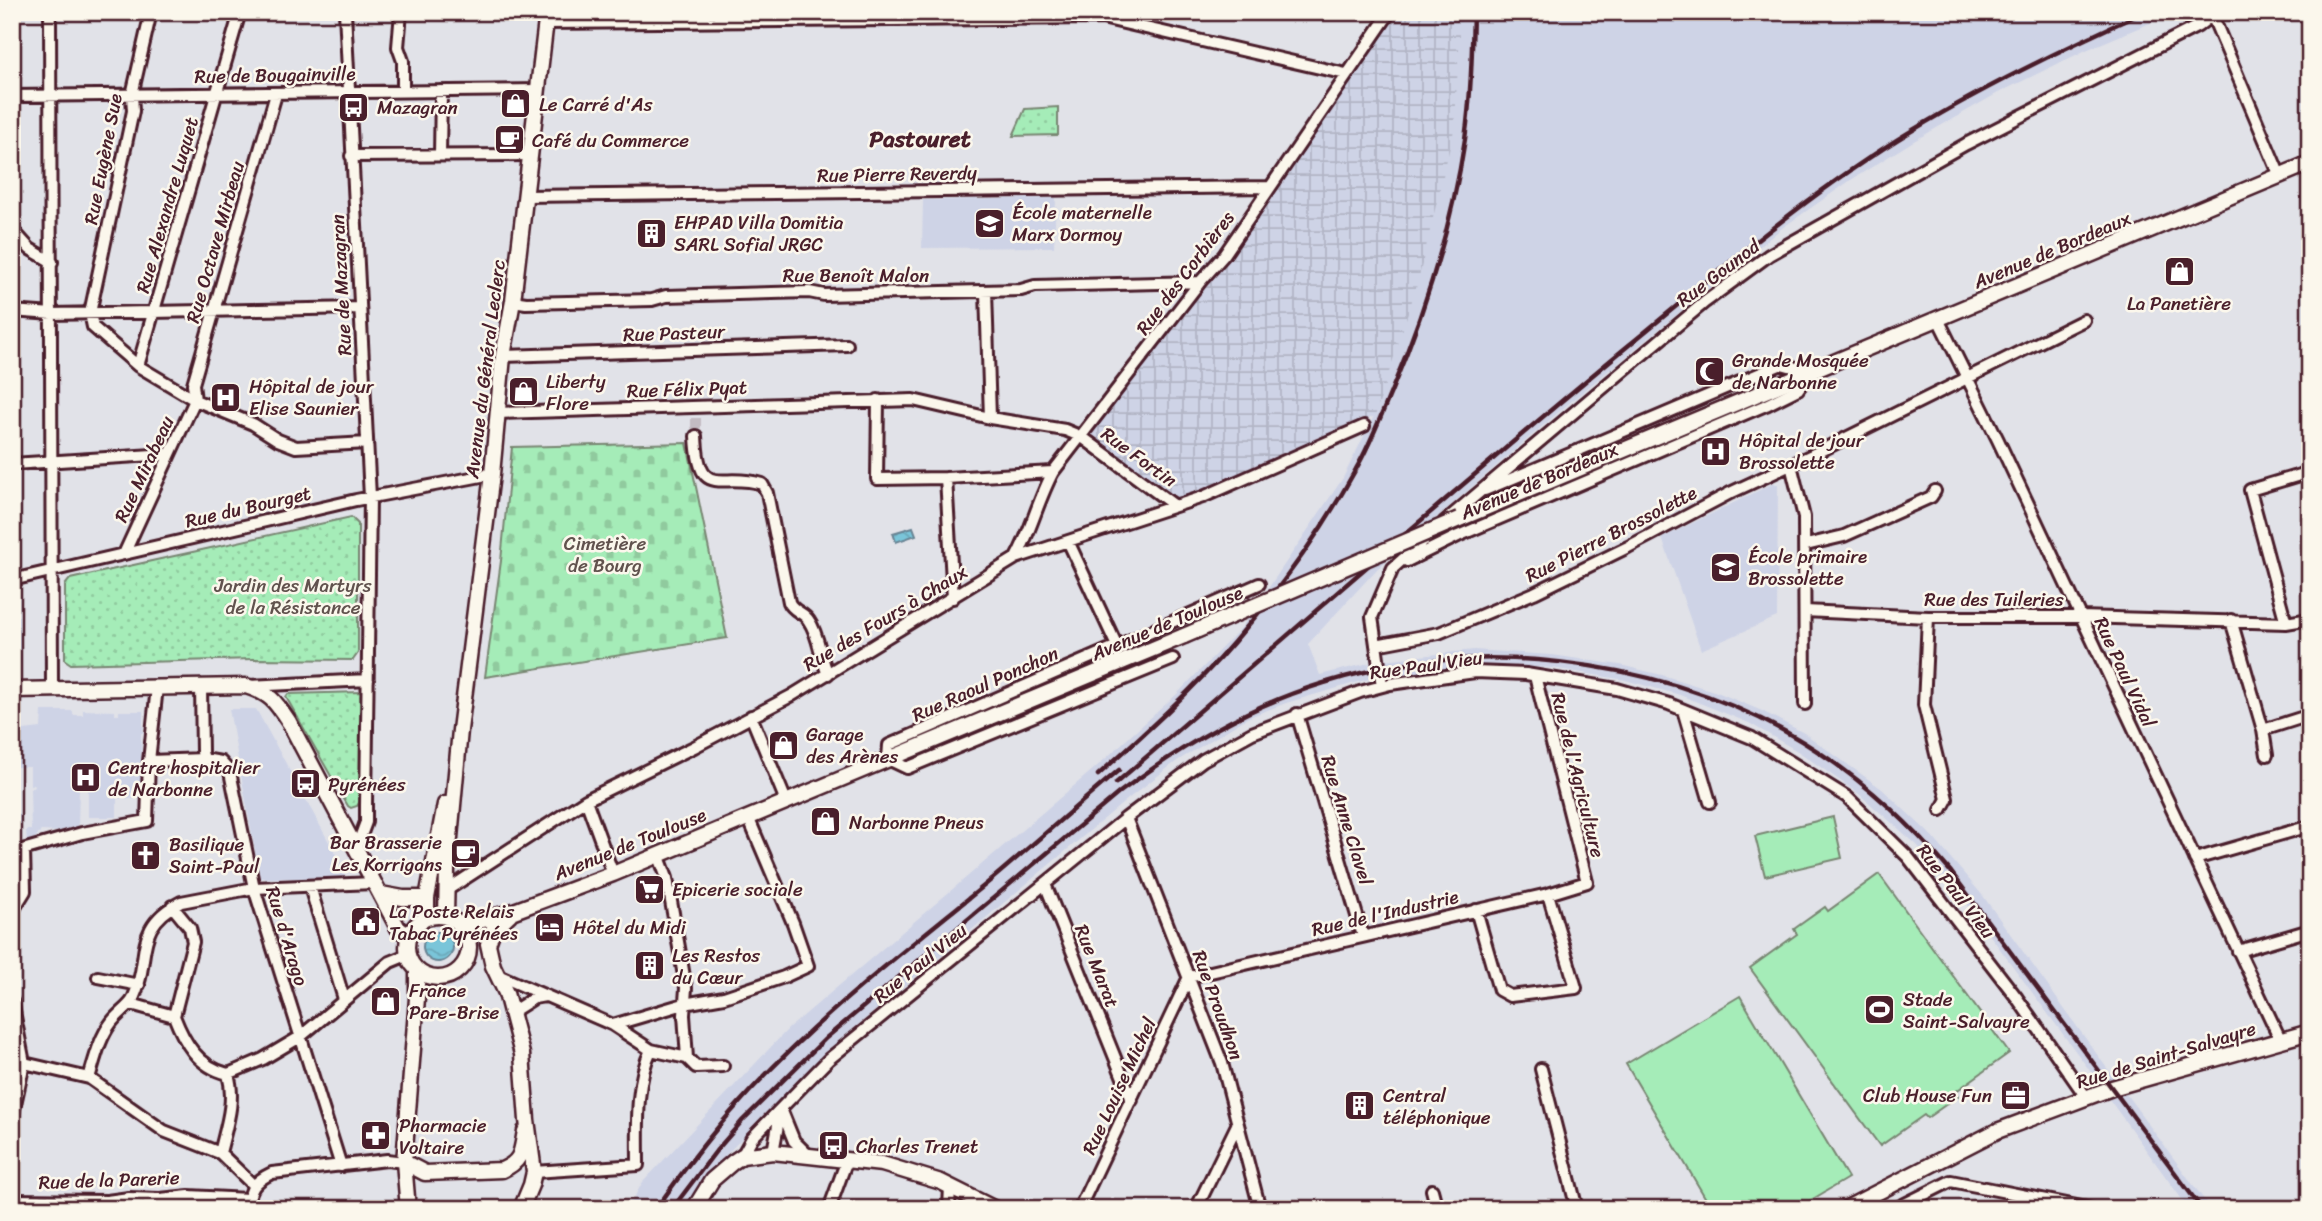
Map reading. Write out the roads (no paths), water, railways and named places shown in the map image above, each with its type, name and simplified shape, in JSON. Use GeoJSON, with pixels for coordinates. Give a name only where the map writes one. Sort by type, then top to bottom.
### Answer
{"type":"FeatureCollection","features":[{"type":"Feature","properties":{"kind":"main road","name":"Avenue du Général Leclerc"},"geometry":{"type":"LineString","coordinates":[[446,916],[460,730],[492,474],[503,356],[513,301],[547,18]]}},
{"type":"Feature","properties":{"kind":"main road","name":"Avenue de Bordeaux"},"geometry":{"type":"LineString","coordinates":[[1459,519],[2310,163]]}},
{"type":"Feature","properties":{"kind":"main road","name":"Avenue de Toulouse"},"geometry":{"type":"LineString","coordinates":[[461,926],[513,911],[613,874],[1459,519]]}},
{"type":"Feature","properties":{"kind":"main road"},"geometry":{"type":"LineString","coordinates":[[12,690],[246,686],[263,691],[282,712],[398,928],[408,936]]}},
{"type":"Feature","properties":{"kind":"main road","name":"Avenue du Général Leclerc"},"geometry":{"type":"LineString","coordinates":[[427,917],[427,898],[460,730]]}},
{"type":"Feature","properties":{"kind":"main road"},"geometry":{"type":"LineString","coordinates":[[377,889],[403,898],[427,898]]}},
{"type":"Feature","properties":{"kind":"main road"},"geometry":{"type":"LineString","coordinates":[[513,911],[493,930],[488,944],[495,971],[512,1012],[522,1054],[534,1172],[521,1209]]}},
{"type":"Feature","properties":{"kind":"main road"},"geometry":{"type":"LineString","coordinates":[[408,1209],[404,1162],[417,971],[407,955],[408,936],[419,921],[427,917],[446,916],[461,926],[469,943],[495,971]]}},
{"type":"Feature","properties":{"kind":"main road"},"geometry":{"type":"LineString","coordinates":[[417,971],[434,978],[452,974],[466,961],[469,943]]}},
{"type":"Feature","properties":{"kind":"main road","name":"Rue de Saint-Salvayre"},"geometry":{"type":"LineString","coordinates":[[1845,1209],[1997,1131],[2086,1097],[2310,1032]]}},
{"type":"Feature","properties":{"kind":"main road"},"geometry":{"type":"LineString","coordinates":[[404,1162],[425,1173],[502,1170],[519,1159],[527,1120]]}},
{"type":"Feature","properties":{"kind":"main road"},"geometry":{"type":"LineString","coordinates":[[694,1209],[712,1180],[738,1159],[767,1152],[883,1164],[950,1186],[995,1209]]}},
{"type":"Feature","properties":{"kind":"street"},"geometry":{"type":"LineString","coordinates":[[50,12],[52,690]]}},
{"type":"Feature","properties":{"kind":"street","name":"Rue Eugène Sue"},"geometry":{"type":"LineString","coordinates":[[90,313],[133,111],[132,95],[151,12]]}},
{"type":"Feature","properties":{"kind":"street","name":"Rue Alexandre Luquet"},"geometry":{"type":"LineString","coordinates":[[138,366],[240,12]]}},
{"type":"Feature","properties":{"kind":"street","name":"Rue de Mazagran"},"geometry":{"type":"LineString","coordinates":[[345,12],[370,497],[366,822],[356,849]]}},
{"type":"Feature","properties":{"kind":"street"},"geometry":{"type":"LineString","coordinates":[[401,12],[398,47],[404,61],[403,91]]}},
{"type":"Feature","properties":{"kind":"street","name":"Rue des Corbières"},"geometry":{"type":"LineString","coordinates":[[1016,558],[1053,472],[1199,282],[1224,255],[1390,12]]}},
{"type":"Feature","properties":{"kind":"street"},"geometry":{"type":"LineString","coordinates":[[2214,13],[2280,176]]}},
{"type":"Feature","properties":{"kind":"street","name":"Rue Gounod"},"geometry":{"type":"LineString","coordinates":[[1382,686],[1372,617],[1393,568],[1476,494],[1705,302],[1769,255],[1966,144],[2198,26],[2214,13]]}},
{"type":"Feature","properties":{"kind":"street"},"geometry":{"type":"LineString","coordinates":[[547,18],[1102,18],[1346,74]]}},
{"type":"Feature","properties":{"kind":"street","name":"Rue de Bougainville"},"geometry":{"type":"LineString","coordinates":[[12,96],[538,90]]}},
{"type":"Feature","properties":{"kind":"street"},"geometry":{"type":"LineString","coordinates":[[440,155],[441,91]]}},
{"type":"Feature","properties":{"kind":"street","name":"Rue Octave Mirbeau"},"geometry":{"type":"LineString","coordinates":[[195,400],[193,384],[276,94]]}},
{"type":"Feature","properties":{"kind":"street"},"geometry":{"type":"LineString","coordinates":[[351,156],[530,155]]}},
{"type":"Feature","properties":{"kind":"street","name":"Rue Pierre Reverdy"},"geometry":{"type":"LineString","coordinates":[[525,196],[1269,187]]}},
{"type":"Feature","properties":{"kind":"street"},"geometry":{"type":"LineString","coordinates":[[12,229],[30,249],[52,262]]}},
{"type":"Feature","properties":{"kind":"street","name":"Rue Benoît Malon"},"geometry":{"type":"LineString","coordinates":[[513,301],[652,300],[666,296],[809,292],[824,295],[986,291],[1021,290],[1035,286],[1199,282]]}},
{"type":"Feature","properties":{"kind":"street"},"geometry":{"type":"LineString","coordinates":[[986,291],[990,418]]}},
{"type":"Feature","properties":{"kind":"street"},"geometry":{"type":"LineString","coordinates":[[12,311],[52,314],[360,308]]}},
{"type":"Feature","properties":{"kind":"street"},"geometry":{"type":"LineString","coordinates":[[90,313],[93,327],[138,366],[195,400],[253,424],[278,440],[296,447],[367,443]]}},
{"type":"Feature","properties":{"kind":"street","name":"Rue Paul Vidal"},"geometry":{"type":"LineString","coordinates":[[1938,319],[2281,1041]]}},
{"type":"Feature","properties":{"kind":"street","name":"Rue Pierre Brossolette"},"geometry":{"type":"LineString","coordinates":[[1376,645],[1439,633],[1534,593],[1739,488],[2084,320]]}},
{"type":"Feature","properties":{"kind":"street","name":"Rue Pasteur"},"geometry":{"type":"LineString","coordinates":[[503,356],[847,345]]}},
{"type":"Feature","properties":{"kind":"street","name":"Avenue de Bordeaux"},"geometry":{"type":"LineString","coordinates":[[1393,568],[1458,536],[1766,405],[1798,389],[1810,372],[1782,365],[1476,494]]}},
{"type":"Feature","properties":{"kind":"street","name":"Rue Mirabeau"},"geometry":{"type":"LineString","coordinates":[[124,554],[195,400]]}},
{"type":"Feature","properties":{"kind":"street"},"geometry":{"type":"LineString","coordinates":[[877,400],[877,479],[1053,472]]}},
{"type":"Feature","properties":{"kind":"street","name":"Rue Félix Pyat"},"geometry":{"type":"LineString","coordinates":[[498,413],[695,412],[913,400],[990,418],[1065,430],[1082,437]]}},
{"type":"Feature","properties":{"kind":"street","name":"Rue des Fours à Chaux"},"geometry":{"type":"LineString","coordinates":[[447,890],[586,800],[828,674],[1016,558],[1203,496],[1364,426]]}},
{"type":"Feature","properties":{"kind":"street"},"geometry":{"type":"LineString","coordinates":[[696,436],[701,468],[707,478],[717,482],[750,480],[762,484],[767,493],[791,607],[809,619],[828,674]]}},
{"type":"Feature","properties":{"kind":"street","name":"Rue Fortin"},"geometry":{"type":"LineString","coordinates":[[1082,437],[1175,506]]}},
{"type":"Feature","properties":{"kind":"street"},"geometry":{"type":"LineString","coordinates":[[12,464],[169,454]]}},
{"type":"Feature","properties":{"kind":"street"},"geometry":{"type":"LineString","coordinates":[[1791,465],[1803,504],[1806,545],[1805,704]]}},
{"type":"Feature","properties":{"kind":"street"},"geometry":{"type":"LineString","coordinates":[[2286,623],[2250,489],[2310,472]]}},
{"type":"Feature","properties":{"kind":"street","name":"Rue du Bourget"},"geometry":{"type":"LineString","coordinates":[[12,580],[370,497],[492,474]]}},
{"type":"Feature","properties":{"kind":"street"},"geometry":{"type":"LineString","coordinates":[[946,478],[953,598]]}},
{"type":"Feature","properties":{"kind":"street"},"geometry":{"type":"LineString","coordinates":[[1806,545],[1844,536],[1931,498],[1936,491]]}},
{"type":"Feature","properties":{"kind":"street"},"geometry":{"type":"LineString","coordinates":[[1068,541],[1117,646]]}},
{"type":"Feature","properties":{"kind":"street","name":"Avenue de Toulouse"},"geometry":{"type":"LineString","coordinates":[[1117,646],[1259,584]]}},
{"type":"Feature","properties":{"kind":"street","name":"Rue des Tuileries"},"geometry":{"type":"LineString","coordinates":[[1805,611],[1928,617],[2080,617],[2286,623],[2310,619]]}},
{"type":"Feature","properties":{"kind":"street"},"geometry":{"type":"LineString","coordinates":[[1928,617],[1924,705],[1948,799],[1941,810]]}},
{"type":"Feature","properties":{"kind":"street"},"geometry":{"type":"LineString","coordinates":[[2231,621],[2263,730],[2267,755]]}},
{"type":"Feature","properties":{"kind":"street","name":"Rue Raoul Ponchon"},"geometry":{"type":"LineString","coordinates":[[888,758],[890,745],[1117,646]]}},
{"type":"Feature","properties":{"kind":"street","name":"Avenue de Toulouse"},"geometry":{"type":"LineString","coordinates":[[888,758],[907,768],[1172,659]]}},
{"type":"Feature","properties":{"kind":"street","name":"Rue Paul Vieu"},"geometry":{"type":"LineString","coordinates":[[738,1159],[752,1138],[829,1059],[1126,818],[1203,760],[1252,733],[1382,686],[1475,672],[1535,676],[1617,689],[1669,704],[1752,738],[1847,797],[1909,857],[2017,998],[2086,1097]]}},
{"type":"Feature","properties":{"kind":"street","name":"Rue de l'Agriculture"},"geometry":{"type":"LineString","coordinates":[[1535,676],[1587,882]]}},
{"type":"Feature","properties":{"kind":"street"},"geometry":{"type":"LineString","coordinates":[[246,686],[369,680]]}},
{"type":"Feature","properties":{"kind":"street"},"geometry":{"type":"LineString","coordinates":[[12,912],[25,891],[18,851],[82,833],[147,821],[149,761],[157,687]]}},
{"type":"Feature","properties":{"kind":"street"},"geometry":{"type":"LineString","coordinates":[[149,761],[204,759],[201,687]]}},
{"type":"Feature","properties":{"kind":"street"},"geometry":{"type":"LineString","coordinates":[[1683,710],[1710,802]]}},
{"type":"Feature","properties":{"kind":"street","name":"Rue Anne Clavel"},"geometry":{"type":"LineString","coordinates":[[1297,715],[1363,936]]}},
{"type":"Feature","properties":{"kind":"street"},"geometry":{"type":"LineString","coordinates":[[2263,730],[2310,715]]}},
{"type":"Feature","properties":{"kind":"street"},"geometry":{"type":"LineString","coordinates":[[751,716],[786,801]]}},
{"type":"Feature","properties":{"kind":"street","name":"Rue d'Arago"},"geometry":{"type":"LineString","coordinates":[[204,759],[221,762],[230,772],[254,888],[341,1166]]}},
{"type":"Feature","properties":{"kind":"street"},"geometry":{"type":"LineString","coordinates":[[586,800],[613,874]]}},
{"type":"Feature","properties":{"kind":"street"},"geometry":{"type":"LineString","coordinates":[[613,1025],[684,1004],[724,997],[808,966],[793,923],[748,817]]}},
{"type":"Feature","properties":{"kind":"street","name":"Rue Proudhon"},"geometry":{"type":"LineString","coordinates":[[1126,818],[1222,1063],[1261,1209]]}},
{"type":"Feature","properties":{"kind":"street"},"geometry":{"type":"LineString","coordinates":[[2195,859],[2310,826]]}},
{"type":"Feature","properties":{"kind":"street"},"geometry":{"type":"LineString","coordinates":[[658,854],[667,878],[686,988],[684,1004],[687,1058]]}},
{"type":"Feature","properties":{"kind":"street","name":"Rue de l'Industrie"},"geometry":{"type":"LineString","coordinates":[[1189,977],[1548,894],[1587,882]]}},
{"type":"Feature","properties":{"kind":"street","name":"Rue Marat"},"geometry":{"type":"LineString","coordinates":[[1045,884],[1132,1100]]}},
{"type":"Feature","properties":{"kind":"street"},"geometry":{"type":"LineString","coordinates":[[310,887],[344,999]]}},
{"type":"Feature","properties":{"kind":"street"},"geometry":{"type":"LineString","coordinates":[[89,1078],[101,1039],[119,1011],[131,1004],[139,985],[149,928],[172,906],[254,888],[377,889]]}},
{"type":"Feature","properties":{"kind":"street"},"geometry":{"type":"LineString","coordinates":[[1476,910],[1499,990],[1510,996],[1576,988],[1548,894]]}},
{"type":"Feature","properties":{"kind":"street"},"geometry":{"type":"LineString","coordinates":[[172,906],[190,928],[193,942],[174,1016],[197,1059],[211,1069],[228,1074],[263,1059],[299,1037],[390,962],[407,955]]}},
{"type":"Feature","properties":{"kind":"street"},"geometry":{"type":"LineString","coordinates":[[2238,951],[2310,930]]}},
{"type":"Feature","properties":{"kind":"street"},"geometry":{"type":"LineString","coordinates":[[495,971],[613,1025],[651,1050],[687,1058],[696,1067],[723,1066]]}},
{"type":"Feature","properties":{"kind":"street"},"geometry":{"type":"LineString","coordinates":[[99,977],[139,985]]}},
{"type":"Feature","properties":{"kind":"street","name":"Rue Louise Michel"},"geometry":{"type":"LineString","coordinates":[[1079,1209],[1189,977]]}},
{"type":"Feature","properties":{"kind":"street"},"geometry":{"type":"LineString","coordinates":[[512,1012],[534,998],[545,996]]}},
{"type":"Feature","properties":{"kind":"street"},"geometry":{"type":"LineString","coordinates":[[12,1001],[24,1063],[12,1118]]}},
{"type":"Feature","properties":{"kind":"street"},"geometry":{"type":"LineString","coordinates":[[131,1004],[174,1016]]}},
{"type":"Feature","properties":{"kind":"street"},"geometry":{"type":"LineString","coordinates":[[534,1172],[638,1165],[640,1098],[646,1060],[651,1050]]}},
{"type":"Feature","properties":{"kind":"street"},"geometry":{"type":"LineString","coordinates":[[24,1063],[89,1078],[164,1131],[220,1153],[253,1185]]}},
{"type":"Feature","properties":{"kind":"street"},"geometry":{"type":"LineString","coordinates":[[1541,1069],[1577,1209]]}},
{"type":"Feature","properties":{"kind":"street"},"geometry":{"type":"LineString","coordinates":[[220,1153],[232,1104],[228,1074]]}},
{"type":"Feature","properties":{"kind":"street"},"geometry":{"type":"LineString","coordinates":[[767,1152],[781,1109]]}},
{"type":"Feature","properties":{"kind":"street"},"geometry":{"type":"LineString","coordinates":[[781,1109],[794,1142],[809,1156]]}},
{"type":"Feature","properties":{"kind":"street"},"geometry":{"type":"LineString","coordinates":[[1196,1209],[1237,1125]]}},
{"type":"Feature","properties":{"kind":"street"},"geometry":{"type":"LineString","coordinates":[[759,1131],[767,1152]]}},
{"type":"Feature","properties":{"kind":"street"},"geometry":{"type":"LineString","coordinates":[[247,1204],[253,1185],[272,1173],[387,1160],[404,1162]]}},
{"type":"Feature","properties":{"kind":"street"},"geometry":{"type":"LineString","coordinates":[[829,1209],[847,1160]]}},
{"type":"Feature","properties":{"kind":"street"},"geometry":{"type":"LineString","coordinates":[[1895,1209],[1951,1181],[2092,1209]]}},
{"type":"Feature","properties":{"kind":"street"},"geometry":{"type":"LineString","coordinates":[[949,1209],[950,1186]]}},
{"type":"Feature","properties":{"kind":"street"},"geometry":{"type":"LineString","coordinates":[[1432,1190],[1437,1209]]}},
{"type":"Feature","properties":{"kind":"street","name":"Rue de la Parerie"},"geometry":{"type":"LineString","coordinates":[[12,1200],[107,1201],[129,1198],[161,1204],[189,1196],[247,1204]]}},
{"type":"Feature","properties":{"kind":"water"},"geometry":{"type":"Polygon","coordinates":[[[913,527],[916,535],[896,542],[893,533],[913,527]]]}},
{"type":"Feature","properties":{"kind":"water"},"geometry":{"type":"Polygon","coordinates":[[[438,932],[449,936],[453,947],[449,958],[438,962],[427,958],[423,947],[427,936],[438,932]]]}},
{"type":"Feature","properties":{"kind":"tunnel"},"geometry":{"type":"LineString","coordinates":[[696,418],[696,436]]}},
{"type":"Feature","properties":{"kind":"railway"},"geometry":{"type":"LineString","coordinates":[[1098,775],[1185,694],[1251,622],[1315,537],[1366,450],[1415,331],[1453,204],[1467,123],[1473,12]]}},
{"type":"Feature","properties":{"kind":"railway"},"geometry":{"type":"LineString","coordinates":[[1116,783],[1564,399],[1803,205],[1875,154],[1969,97],[2144,12]]}},
{"type":"Feature","properties":{"kind":"railway"},"geometry":{"type":"LineString","coordinates":[[672,1209],[743,1120],[826,1038],[1120,792],[1168,758],[1243,715],[1324,683],[1381,669],[1440,661],[1500,659],[1560,662],[1620,671],[1678,686],[1733,706],[1786,732],[1854,777],[1895,813],[1951,872],[2202,1209]]}},
{"type":"Feature","properties":{"kind":"railway"},"geometry":{"type":"LineString","coordinates":[[656,1209],[721,1124],[790,1050],[886,965],[985,885],[1119,770]]}},
{"type":"Feature","properties":{"kind":"place","name":"Le Carré d'As"},"geometry":{"type":"Point","coordinates":[516,104]}},
{"type":"Feature","properties":{"kind":"place","name":"Mazagran"},"geometry":{"type":"Point","coordinates":[354,107]}},
{"type":"Feature","properties":{"kind":"place","name":"Café du Commerce"},"geometry":{"type":"Point","coordinates":[509,140]}},
{"type":"Feature","properties":{"kind":"place","name":"École maternelle Marx Dormoy"},"geometry":{"type":"Point","coordinates":[989,223]}},
{"type":"Feature","properties":{"kind":"place","name":"EHPAD Villa Domitia SARL Sofial JRGC"},"geometry":{"type":"Point","coordinates":[651,233]}},
{"type":"Feature","properties":{"kind":"place","name":"La Panetière"},"geometry":{"type":"Point","coordinates":[2179,272]}},
{"type":"Feature","properties":{"kind":"place","name":"Grande Mosquée de Narbonne"},"geometry":{"type":"Point","coordinates":[1709,371]}},
{"type":"Feature","properties":{"kind":"place","name":"Liberty Flore"},"geometry":{"type":"Point","coordinates":[523,392]}},
{"type":"Feature","properties":{"kind":"place","name":"Hôpital de jour Elise Saunier"},"geometry":{"type":"Point","coordinates":[226,397]}},
{"type":"Feature","properties":{"kind":"place","name":"Hôpital de jour Brossolette"},"geometry":{"type":"Point","coordinates":[1716,451]}},
{"type":"Feature","properties":{"kind":"place","name":"École primaire Brossolette"},"geometry":{"type":"Point","coordinates":[1725,567]}},
{"type":"Feature","properties":{"kind":"place","name":"Garage des Arènes"},"geometry":{"type":"Point","coordinates":[783,745]}},
{"type":"Feature","properties":{"kind":"place","name":"Centre hospitalier de Narbonne"},"geometry":{"type":"Point","coordinates":[85,778]}},
{"type":"Feature","properties":{"kind":"place","name":"Pyrénées"},"geometry":{"type":"Point","coordinates":[305,784]}},
{"type":"Feature","properties":{"kind":"place","name":"Narbonne Pneus"},"geometry":{"type":"Point","coordinates":[826,822]}},
{"type":"Feature","properties":{"kind":"place","name":"Bar Brasserie Les Korrigans"},"geometry":{"type":"Point","coordinates":[465,853]}},
{"type":"Feature","properties":{"kind":"place","name":"Basilique Saint-Paul"},"geometry":{"type":"Point","coordinates":[146,855]}},
{"type":"Feature","properties":{"kind":"place","name":"Epicerie sociale"},"geometry":{"type":"Point","coordinates":[649,889]}},
{"type":"Feature","properties":{"kind":"place","name":"La Poste Relais Tabac Pyrénées"},"geometry":{"type":"Point","coordinates":[366,922]}},
{"type":"Feature","properties":{"kind":"place","name":"Hôtel du Midi"},"geometry":{"type":"Point","coordinates":[550,927]}},
{"type":"Feature","properties":{"kind":"place","name":"Les Restos du Cœur"},"geometry":{"type":"Point","coordinates":[649,966]}},
{"type":"Feature","properties":{"kind":"place","name":"France Pare-Brise"},"geometry":{"type":"Point","coordinates":[386,1001]}},
{"type":"Feature","properties":{"kind":"place","name":"Stade Saint-Salvayre"},"geometry":{"type":"Point","coordinates":[1880,1010]}},
{"type":"Feature","properties":{"kind":"place","name":"Club House Fun"},"geometry":{"type":"Point","coordinates":[2015,1095]}},
{"type":"Feature","properties":{"kind":"place","name":"Central téléphonique"},"geometry":{"type":"Point","coordinates":[1360,1106]}},
{"type":"Feature","properties":{"kind":"place","name":"Pharmacie Voltaire"},"geometry":{"type":"Point","coordinates":[376,1136]}},
{"type":"Feature","properties":{"kind":"place","name":"Charles Trenet"},"geometry":{"type":"Point","coordinates":[833,1146]}},
{"type":"Feature","properties":{"kind":"district","name":"Pastouret"},"geometry":{"type":"Point","coordinates":[920,139]}},
{"type":"Feature","properties":{"kind":"park label","name":"Cimetière de Bourg"},"geometry":{"type":"Point","coordinates":[605,554]}},
{"type":"Feature","properties":{"kind":"park label","name":"Jardin des Martyrs de la Résistance"},"geometry":{"type":"Point","coordinates":[293,596]}}]}
